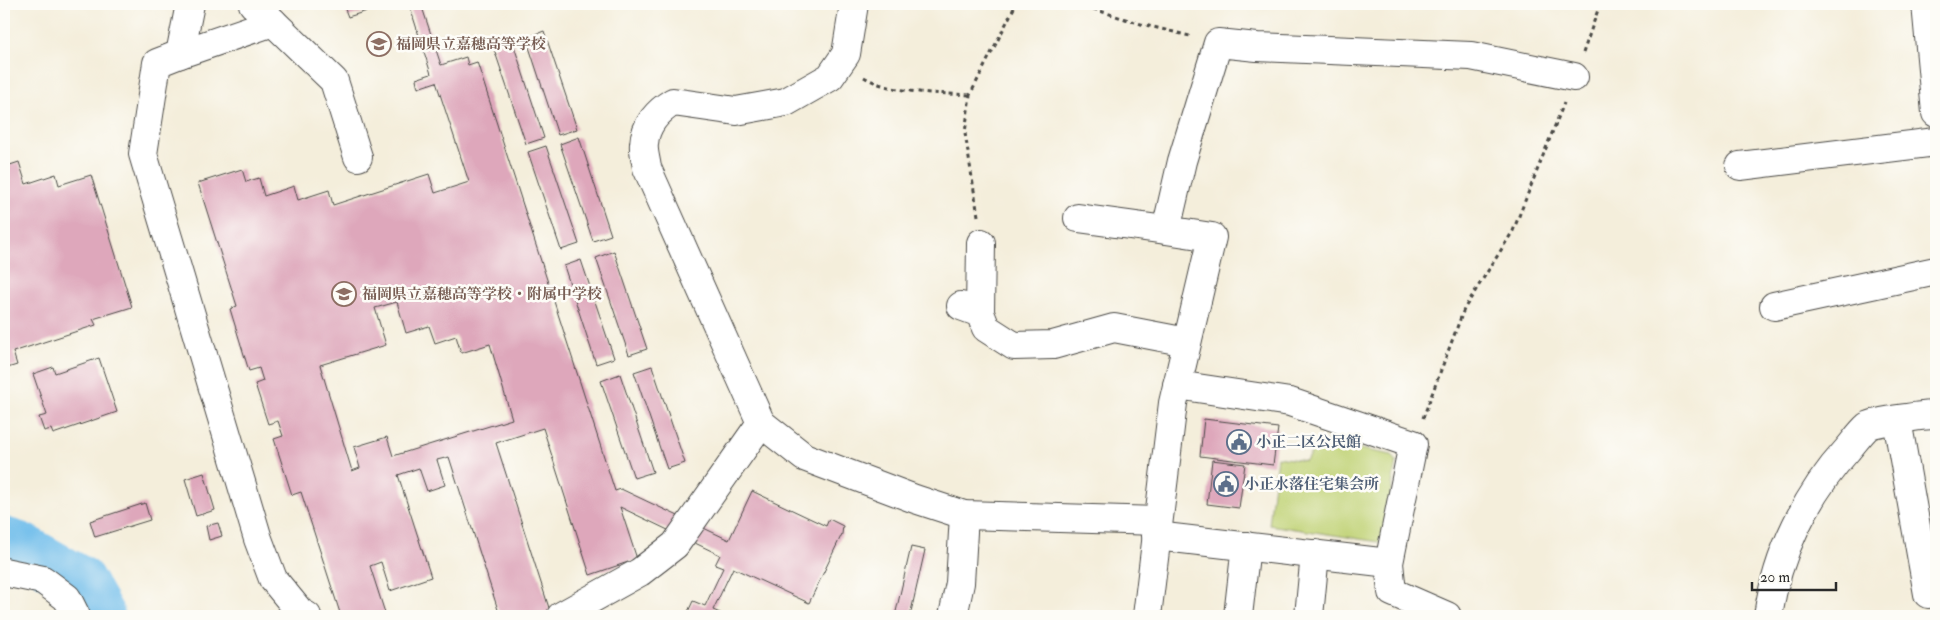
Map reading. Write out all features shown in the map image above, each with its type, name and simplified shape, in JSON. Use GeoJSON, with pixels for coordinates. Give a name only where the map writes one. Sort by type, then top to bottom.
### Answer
{"type":"FeatureCollection","features":[{"type":"Feature","properties":{"kind":"street"},"geometry":{"type":"LineString","coordinates":[[180,54],[190,4]]}},
{"type":"Feature","properties":{"kind":"street"},"geometry":{"type":"LineString","coordinates":[[253,4],[334,81],[358,157]]}},
{"type":"Feature","properties":{"kind":"street"},"geometry":{"type":"LineString","coordinates":[[854,4],[846,54],[830,78],[786,102],[736,111],[673,102],[660,110],[650,124],[644,143],[647,168],[761,423],[804,457],[915,499],[964,515],[1157,528],[1246,546],[1389,563]]}},
{"type":"Feature","properties":{"kind":"street"},"geometry":{"type":"LineString","coordinates":[[1926,4],[1936,113]]}},
{"type":"Feature","properties":{"kind":"street"},"geometry":{"type":"LineString","coordinates":[[273,22],[157,63],[143,154],[258,539],[273,579],[300,612],[307,616]]}},
{"type":"Feature","properties":{"kind":"street"},"geometry":{"type":"LineString","coordinates":[[1166,230],[1182,161],[1218,43],[1257,47],[1471,56],[1574,77]]}},
{"type":"Feature","properties":{"kind":"street"},"geometry":{"type":"LineString","coordinates":[[1740,166],[1936,142]]}},
{"type":"Feature","properties":{"kind":"street"},"geometry":{"type":"LineString","coordinates":[[1078,218],[1212,236],[1173,403],[1147,616]]}},
{"type":"Feature","properties":{"kind":"street"},"geometry":{"type":"LineString","coordinates":[[981,243],[970,310],[986,328],[1014,346],[1053,345],[1114,328],[1187,342]]}},
{"type":"Feature","properties":{"kind":"street"},"geometry":{"type":"LineString","coordinates":[[1774,306],[1936,271]]}},
{"type":"Feature","properties":{"kind":"street"},"geometry":{"type":"LineString","coordinates":[[1177,386],[1290,402],[1413,444],[1389,563],[1392,592],[1447,616]]}},
{"type":"Feature","properties":{"kind":"street"},"geometry":{"type":"LineString","coordinates":[[1768,616],[1772,590],[1792,531],[1828,471],[1869,426],[1922,414],[1936,415]]}},
{"type":"Feature","properties":{"kind":"street"},"geometry":{"type":"LineString","coordinates":[[1897,420],[1928,594]]}},
{"type":"Feature","properties":{"kind":"street"},"geometry":{"type":"LineString","coordinates":[[561,616],[640,572],[675,546],[761,423]]}},
{"type":"Feature","properties":{"kind":"street"},"geometry":{"type":"LineString","coordinates":[[953,616],[960,583],[964,515]]}},
{"type":"Feature","properties":{"kind":"street"},"geometry":{"type":"LineString","coordinates":[[1238,616],[1246,546]]}},
{"type":"Feature","properties":{"kind":"street"},"geometry":{"type":"LineString","coordinates":[[1309,616],[1315,554]]}},
{"type":"Feature","properties":{"kind":"street"},"geometry":{"type":"LineString","coordinates":[[4,572],[43,580],[67,598],[76,616]]}},
{"type":"Feature","properties":{"kind":"path"},"geometry":{"type":"LineString","coordinates":[[981,243],[965,133],[970,95],[1016,4]]}},
{"type":"Feature","properties":{"kind":"path"},"geometry":{"type":"LineString","coordinates":[[1078,4],[1140,24],[1218,43]]}},
{"type":"Feature","properties":{"kind":"path"},"geometry":{"type":"LineString","coordinates":[[1413,444],[1464,309],[1513,231],[1574,77],[1600,4]]}},
{"type":"Feature","properties":{"kind":"path"},"geometry":{"type":"LineString","coordinates":[[840,63],[872,82],[895,88],[970,95]]}},
{"type":"Feature","properties":{"kind":"green space"},"geometry":{"type":"Polygon","coordinates":[[[1318,441],[1392,455],[1396,461],[1383,538],[1379,542],[1269,525],[1277,457],[1306,461],[1318,441]]]}},
{"type":"Feature","properties":{"kind":"building"},"geometry":{"type":"Polygon","coordinates":[[[343,4],[389,4],[348,17],[343,4]]]}},
{"type":"Feature","properties":{"kind":"building"},"geometry":{"type":"Polygon","coordinates":[[[409,4],[421,4],[441,65],[466,57],[468,65],[477,62],[615,491],[621,489],[729,540],[752,491],[826,526],[829,519],[843,526],[842,534],[809,603],[733,568],[713,610],[727,616],[686,616],[693,601],[705,606],[723,568],[715,565],[720,555],[620,507],[637,559],[590,575],[543,428],[496,443],[550,611],[534,616],[500,616],[449,457],[437,460],[445,485],[427,491],[419,468],[398,475],[431,577],[390,591],[381,562],[370,566],[386,616],[341,616],[301,492],[292,495],[274,439],[283,436],[278,421],[268,424],[255,384],[263,381],[259,368],[249,371],[230,309],[237,306],[198,183],[242,169],[246,182],[259,178],[264,196],[294,186],[298,200],[329,190],[333,205],[429,174],[435,193],[469,182],[436,82],[418,88],[416,79],[431,74],[409,4]],[[397,302],[375,308],[386,345],[320,365],[352,471],[360,468],[354,447],[387,437],[393,456],[512,419],[490,344],[461,353],[456,336],[435,343],[429,326],[406,333],[397,302]]]}},
{"type":"Feature","properties":{"kind":"building"},"geometry":{"type":"Polygon","coordinates":[[[544,31],[577,129],[558,135],[526,38],[544,31]]]}},
{"type":"Feature","properties":{"kind":"building"},"geometry":{"type":"Polygon","coordinates":[[[512,40],[544,138],[526,144],[493,46],[512,40]]]}},
{"type":"Feature","properties":{"kind":"building"},"geometry":{"type":"Polygon","coordinates":[[[579,137],[611,235],[593,241],[560,144],[579,137]]]}},
{"type":"Feature","properties":{"kind":"building"},"geometry":{"type":"Polygon","coordinates":[[[546,146],[579,244],[561,250],[528,152],[546,146]]]}},
{"type":"Feature","properties":{"kind":"building"},"geometry":{"type":"Polygon","coordinates":[[[19,162],[26,184],[56,174],[59,185],[91,175],[132,307],[93,319],[96,325],[13,352],[17,365],[4,369],[4,167],[19,162]]]}},
{"type":"Feature","properties":{"kind":"building"},"geometry":{"type":"Polygon","coordinates":[[[614,251],[647,349],[629,355],[596,258],[614,251]]]}},
{"type":"Feature","properties":{"kind":"building"},"geometry":{"type":"Polygon","coordinates":[[[581,260],[614,358],[596,364],[564,266],[581,260]]]}},
{"type":"Feature","properties":{"kind":"building"},"geometry":{"type":"Polygon","coordinates":[[[99,358],[117,412],[53,434],[51,429],[44,431],[39,417],[47,415],[33,374],[53,367],[55,373],[99,358]]]}},
{"type":"Feature","properties":{"kind":"building"},"geometry":{"type":"Polygon","coordinates":[[[652,366],[685,463],[667,469],[634,372],[652,366]]]}},
{"type":"Feature","properties":{"kind":"building"},"geometry":{"type":"Polygon","coordinates":[[[620,374],[653,472],[634,478],[601,381],[620,374]]]}},
{"type":"Feature","properties":{"kind":"building","name":"小正二区公民館"},"geometry":{"type":"Polygon","coordinates":[[[1204,419],[1278,428],[1273,465],[1200,456],[1204,419]]]}},
{"type":"Feature","properties":{"kind":"building","name":"小正水落住宅集会所"},"geometry":{"type":"Polygon","coordinates":[[[1212,460],[1245,464],[1239,508],[1207,504],[1212,460]]]}},
{"type":"Feature","properties":{"kind":"building"},"geometry":{"type":"Polygon","coordinates":[[[204,473],[215,510],[196,516],[185,479],[204,473]]]}},
{"type":"Feature","properties":{"kind":"building"},"geometry":{"type":"Polygon","coordinates":[[[145,503],[150,520],[95,537],[90,521],[145,503]]]}},
{"type":"Feature","properties":{"kind":"building"},"geometry":{"type":"Polygon","coordinates":[[[218,523],[222,536],[209,540],[206,526],[218,523]]]}},
{"type":"Feature","properties":{"kind":"building"},"geometry":{"type":"Polygon","coordinates":[[[911,547],[925,550],[910,616],[895,616],[911,547]]]}},
{"type":"Feature","properties":{"kind":"waterway"},"geometry":{"type":"LineString","coordinates":[[4,542],[20,547],[80,581],[100,616]]}},
{"type":"Feature","properties":{"kind":"place","name":"福岡県立嘉穂高等学校"},"geometry":{"type":"Point","coordinates":[379,44]}},
{"type":"Feature","properties":{"kind":"place","name":"福岡県立嘉穂高等学校・附属中学校"},"geometry":{"type":"Point","coordinates":[344,294]}},
{"type":"Feature","properties":{"kind":"place","name":"小正二区公民館"},"geometry":{"type":"Point","coordinates":[1239,442]}},
{"type":"Feature","properties":{"kind":"place","name":"小正水落住宅集会所"},"geometry":{"type":"Point","coordinates":[1226,484]}}]}
